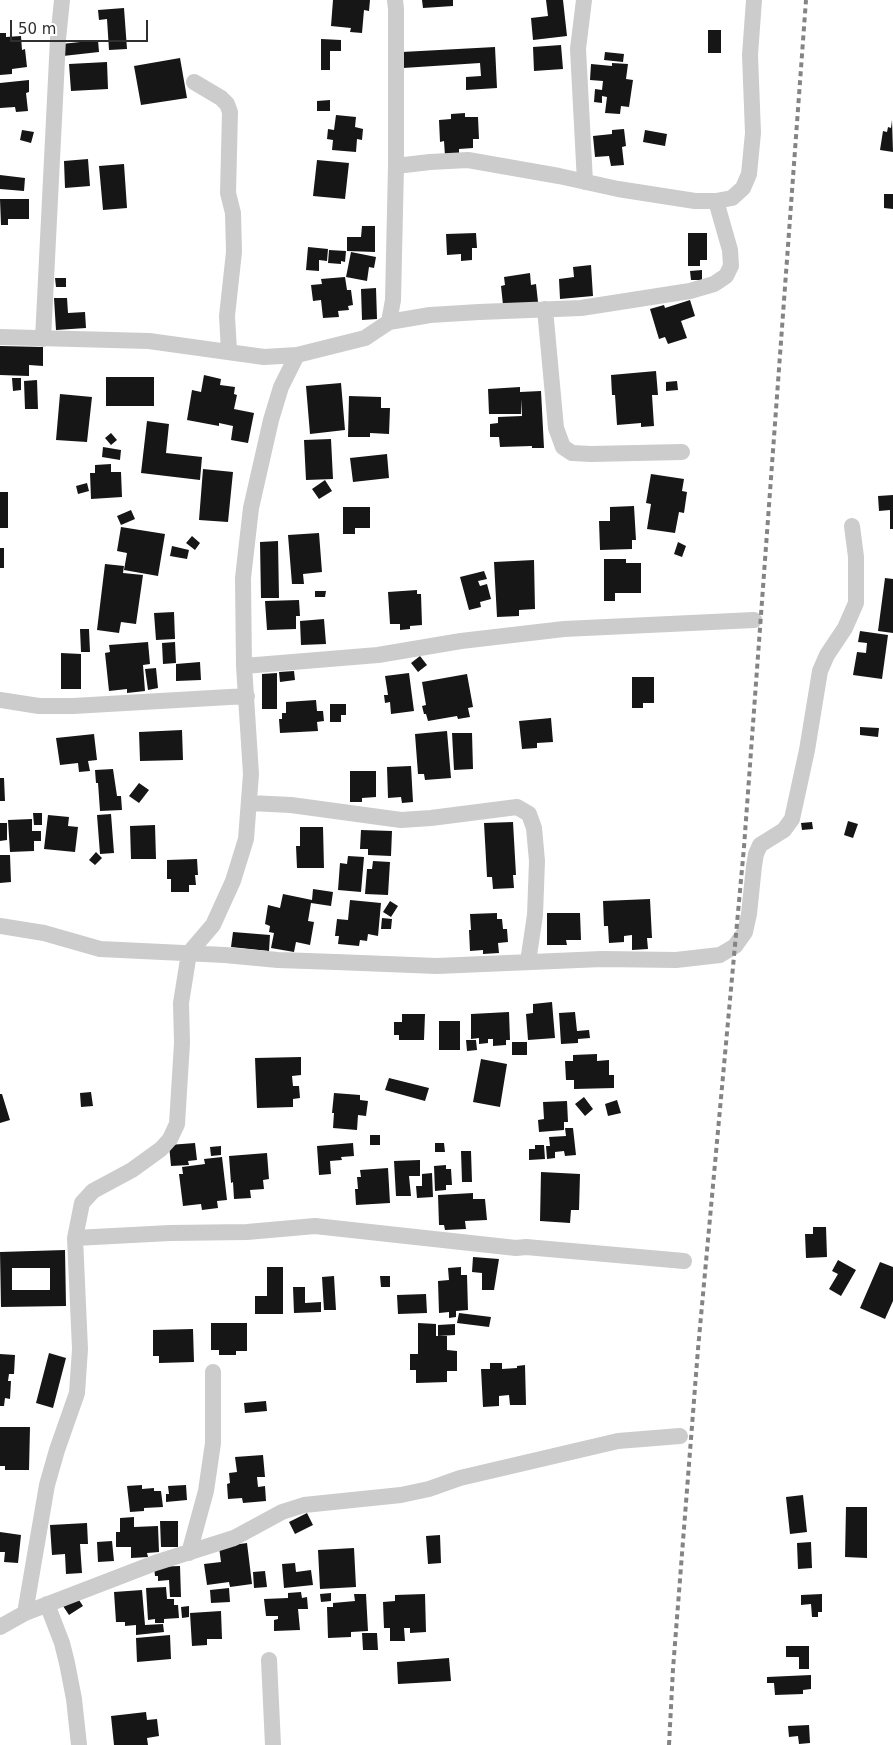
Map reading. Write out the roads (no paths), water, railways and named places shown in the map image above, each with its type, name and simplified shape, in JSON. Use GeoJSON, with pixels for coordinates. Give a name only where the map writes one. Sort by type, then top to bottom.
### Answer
{"type":"FeatureCollection","features":[{"type":"Feature","properties":{"kind":"street"},"geometry":{"type":"LineString","coordinates":[[43,339],[62,0]]}},
{"type":"Feature","properties":{"kind":"street"},"geometry":{"type":"LineString","coordinates":[[389,322],[393,300],[392,271],[396,166],[395,0]]}},
{"type":"Feature","properties":{"kind":"street"},"geometry":{"type":"LineString","coordinates":[[584,0],[578,49],[585,182]]}},
{"type":"Feature","properties":{"kind":"street"},"geometry":{"type":"LineString","coordinates":[[396,166],[468,160],[618,189],[695,201],[716,201],[732,198],[743,188],[749,174],[753,133],[750,55],[754,0]]}},
{"type":"Feature","properties":{"kind":"street"},"geometry":{"type":"LineString","coordinates":[[194,82],[221,98],[227,104],[230,112],[228,193],[233,213],[234,252],[227,316],[229,351]]}},
{"type":"Feature","properties":{"kind":"street"},"geometry":{"type":"LineString","coordinates":[[0,337],[150,341],[264,357],[297,355],[365,338],[389,322],[430,315],[591,306],[690,291],[714,284],[726,276],[731,266],[730,250],[716,201]]}},
{"type":"Feature","properties":{"kind":"street"},"geometry":{"type":"LineString","coordinates":[[545,309],[556,428],[563,447],[572,453],[591,454],[682,452]]}},
{"type":"Feature","properties":{"kind":"street"},"geometry":{"type":"LineString","coordinates":[[25,1613],[47,1485],[77,1393],[80,1349],[75,1238],[82,1203],[93,1191],[132,1170],[162,1149],[170,1139],[177,1124],[182,1043],[181,1003],[189,953],[212,925],[233,881],[246,839],[251,774],[244,666],[243,578],[251,508],[271,420],[281,387],[297,355]]}},
{"type":"Feature","properties":{"kind":"street"},"geometry":{"type":"LineString","coordinates":[[0,926],[44,933],[100,949],[278,960],[437,966],[602,959],[676,960],[720,955],[735,946],[745,932],[756,854],[760,845],[784,830],[792,818],[807,750],[820,671],[827,655],[845,628],[856,603],[856,558],[852,526]]}},
{"type":"Feature","properties":{"kind":"street"},"geometry":{"type":"LineString","coordinates":[[244,666],[378,655],[461,641],[564,630],[754,620]]}},
{"type":"Feature","properties":{"kind":"street"},"geometry":{"type":"LineString","coordinates":[[0,700],[39,706],[73,706],[247,696]]}},
{"type":"Feature","properties":{"kind":"street"},"geometry":{"type":"LineString","coordinates":[[250,803],[291,805],[401,820],[517,807],[529,814],[534,828],[537,860],[535,916],[528,962]]}},
{"type":"Feature","properties":{"kind":"street"},"geometry":{"type":"LineString","coordinates":[[75,1238],[247,1232],[315,1226],[516,1248],[526,1247],[684,1261]]}},
{"type":"Feature","properties":{"kind":"street"},"geometry":{"type":"LineString","coordinates":[[189,1553],[206,1491],[213,1444],[213,1372]]}},
{"type":"Feature","properties":{"kind":"street"},"geometry":{"type":"LineString","coordinates":[[0,1627],[25,1613],[47,1604],[155,1563],[234,1538],[282,1512],[304,1505],[401,1495],[429,1489],[460,1478],[618,1442],[680,1436]]}},
{"type":"Feature","properties":{"kind":"street"},"geometry":{"type":"LineString","coordinates":[[47,1604],[62,1643],[67,1663],[74,1699],[78,1745]]}},
{"type":"Feature","properties":{"kind":"street"},"geometry":{"type":"LineString","coordinates":[[269,1660],[273,1745]]}},
{"type":"Feature","properties":{"kind":"railway"},"geometry":{"type":"LineString","coordinates":[[669,1745],[673,1669],[698,1349],[744,847],[806,0]]}}]}
